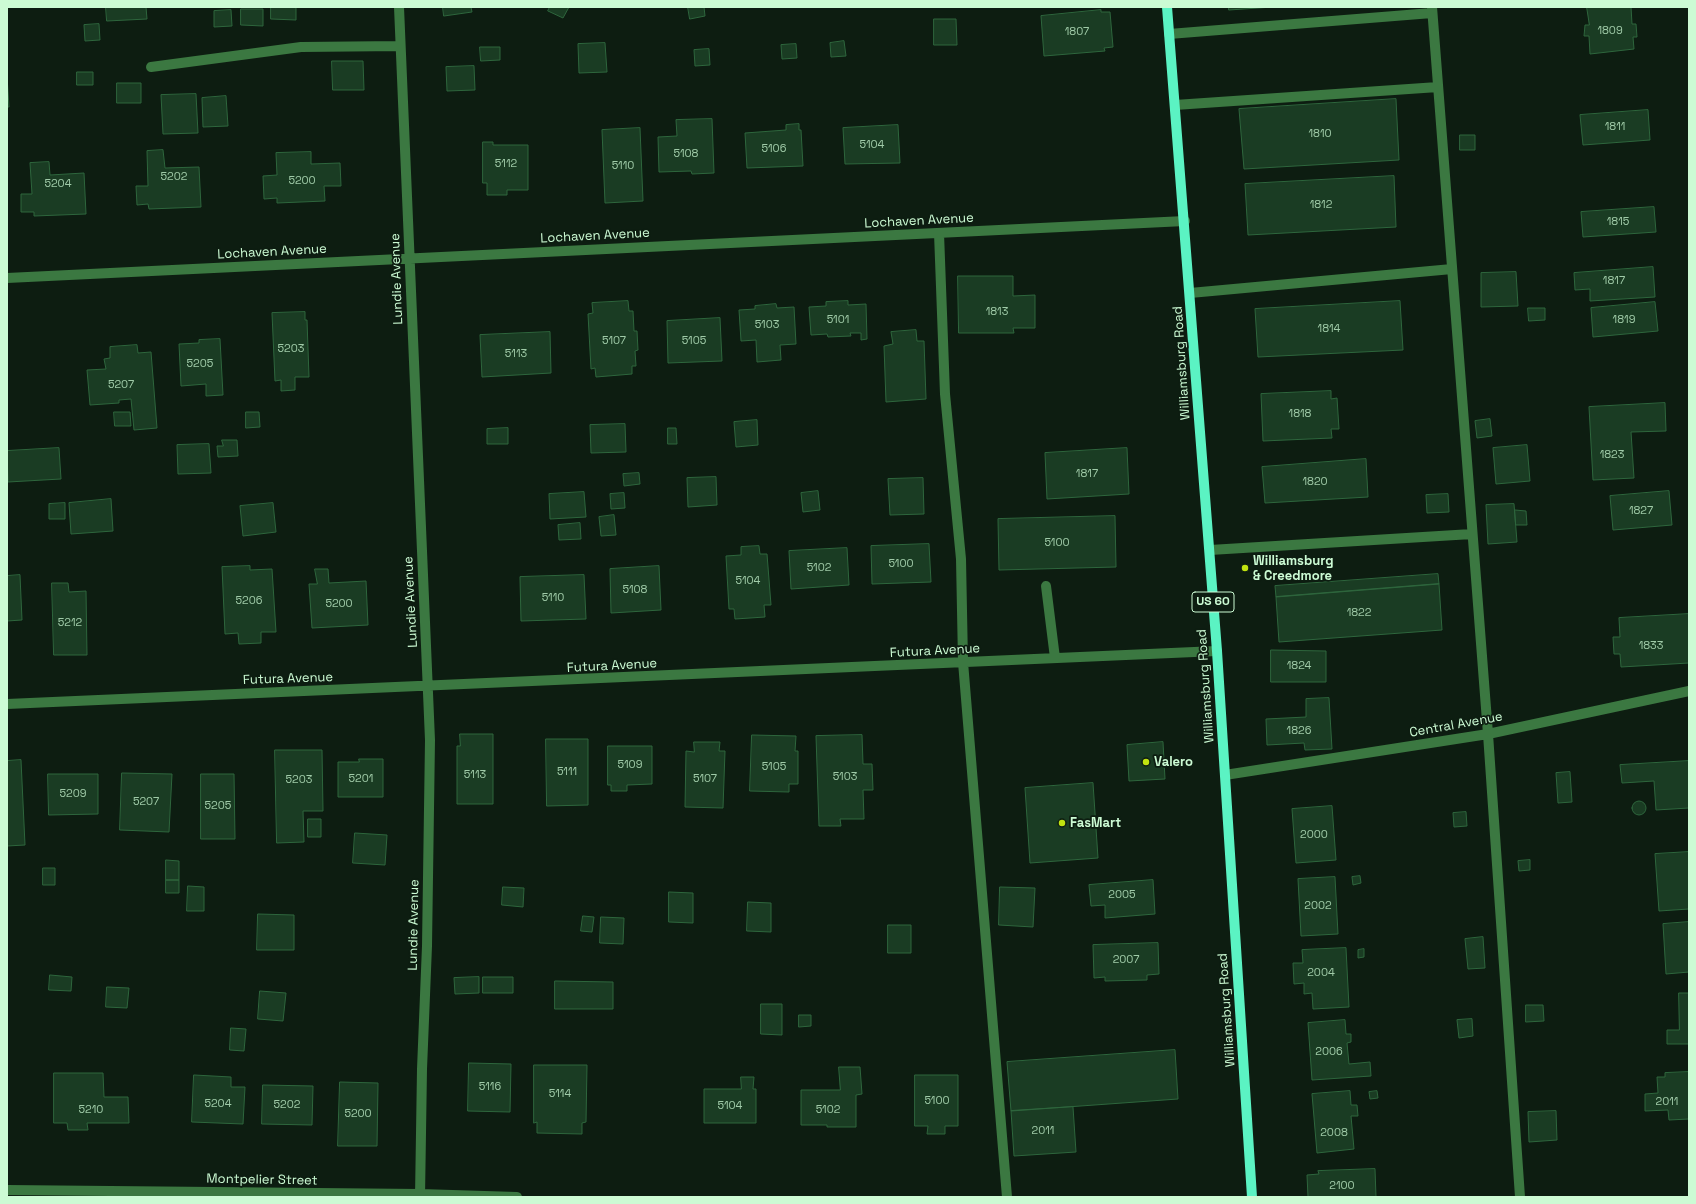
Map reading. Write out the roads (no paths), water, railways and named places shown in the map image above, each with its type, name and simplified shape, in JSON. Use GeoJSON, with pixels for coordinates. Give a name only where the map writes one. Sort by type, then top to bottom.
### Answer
{"type":"FeatureCollection","features":[{"type":"Feature","properties":{"kind":"main road","name":"Williamsburg Road"},"geometry":{"type":"LineString","coordinates":[[1167,7],[1210,550],[1252,1197]]}},
{"type":"Feature","properties":{"kind":"street","name":"Lundie Avenue"},"geometry":{"type":"LineString","coordinates":[[399,7],[430,740],[427,946],[422,1069],[420,1196]]}},
{"type":"Feature","properties":{"kind":"street"},"geometry":{"type":"LineString","coordinates":[[1169,34],[1432,10],[1488,734],[1520,1197]]}},
{"type":"Feature","properties":{"kind":"street"},"geometry":{"type":"LineString","coordinates":[[151,67],[302,47],[400,46]]}},
{"type":"Feature","properties":{"kind":"street"},"geometry":{"type":"LineString","coordinates":[[1175,105],[1438,87]]}},
{"type":"Feature","properties":{"kind":"street","name":"Lochaven Avenue"},"geometry":{"type":"LineString","coordinates":[[7,278],[1185,221]]}},
{"type":"Feature","properties":{"kind":"street"},"geometry":{"type":"LineString","coordinates":[[939,232],[945,394],[961,559],[963,662],[1007,1197]]}},
{"type":"Feature","properties":{"kind":"street"},"geometry":{"type":"LineString","coordinates":[[1190,293],[1452,269]]}},
{"type":"Feature","properties":{"kind":"street"},"geometry":{"type":"LineString","coordinates":[[1210,550],[1472,534]]}},
{"type":"Feature","properties":{"kind":"street"},"geometry":{"type":"LineString","coordinates":[[1046,586],[1055,658]]}},
{"type":"Feature","properties":{"kind":"street","name":"Futura Avenue"},"geometry":{"type":"LineString","coordinates":[[7,704],[428,687],[1217,651]]}},
{"type":"Feature","properties":{"kind":"street","name":"Central Avenue"},"geometry":{"type":"LineString","coordinates":[[1225,775],[1488,734],[1689,691]]}},
{"type":"Feature","properties":{"kind":"street","name":"Montpelier Street"},"geometry":{"type":"LineString","coordinates":[[7,1190],[517,1197]]}},
{"type":"Feature","properties":{"kind":"place","name":"Williamsburg & Creedmore"},"geometry":{"type":"Point","coordinates":[1245,568]}},
{"type":"Feature","properties":{"kind":"place","name":"Valero"},"geometry":{"type":"Point","coordinates":[1146,762]}},
{"type":"Feature","properties":{"kind":"place","name":"FasMart"},"geometry":{"type":"Point","coordinates":[1062,823]}}]}
